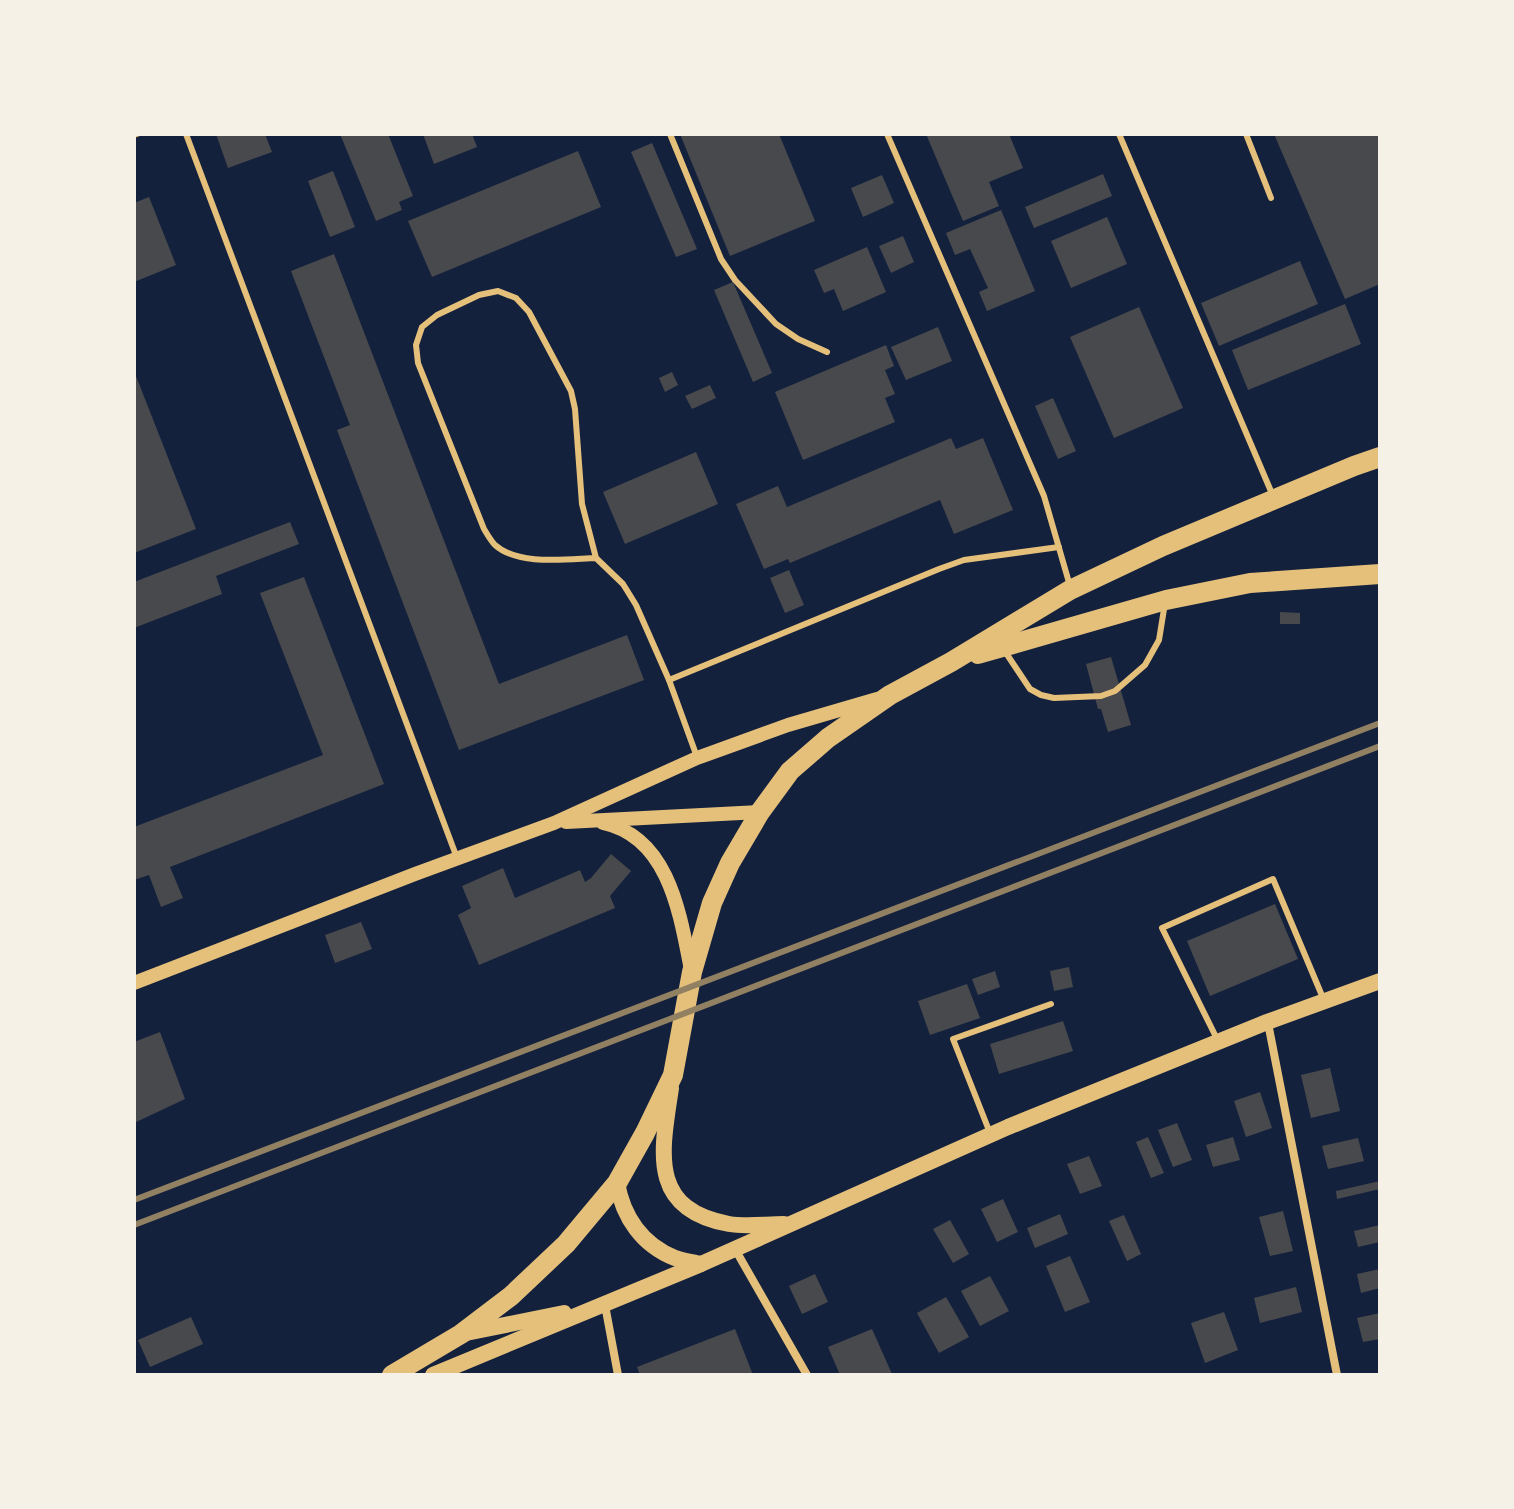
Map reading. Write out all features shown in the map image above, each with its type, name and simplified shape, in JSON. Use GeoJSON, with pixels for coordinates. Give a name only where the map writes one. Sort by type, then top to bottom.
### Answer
{"type":"FeatureCollection","features":[{"type":"Feature","properties":{"kind":"main road"},"geometry":{"type":"LineString","coordinates":[[790,1224],[731,1225],[700,1217],[679,1201],[665,1174],[663,1145],[692,972],[712,903],[730,863],[760,812],[790,771],[828,738],[890,695],[1070,590],[1163,546],[1380,457]]}},
{"type":"Feature","properties":{"kind":"main road"},"geometry":{"type":"LineString","coordinates":[[951,662],[1166,600],[1250,583],[1380,574]]}},
{"type":"Feature","properties":{"kind":"main road"},"geometry":{"type":"LineString","coordinates":[[433,1375],[701,1264],[990,1135],[1267,1022],[1380,981]]}},
{"type":"Feature","properties":{"kind":"main road"},"geometry":{"type":"LineString","coordinates":[[392,1375],[461,1334],[511,1296],[566,1244],[617,1183],[673,1075]]}},
{"type":"Feature","properties":{"kind":"main road"},"geometry":{"type":"LineString","coordinates":[[617,1183],[621,1202],[633,1226],[652,1245],[675,1258],[701,1264]]}},
{"type":"Feature","properties":{"kind":"main road"},"geometry":{"type":"LineString","coordinates":[[461,1334],[605,1305]]}},
{"type":"Feature","properties":{"kind":"street"},"geometry":{"type":"LineString","coordinates":[[134,983],[554,823],[697,758],[788,725],[890,695]]}},
{"type":"Feature","properties":{"kind":"street"},"geometry":{"type":"LineString","coordinates":[[554,823],[760,812]]}},
{"type":"Feature","properties":{"kind":"street"},"geometry":{"type":"LineString","coordinates":[[587,820],[619,826],[654,855],[671,889],[692,972]]}},
{"type":"Feature","properties":{"kind":"street"},"geometry":{"type":"LineString","coordinates":[[1267,1022],[1337,1375]]}},
{"type":"Feature","properties":{"kind":"street"},"geometry":{"type":"LineString","coordinates":[[735,1249],[807,1375]]}},
{"type":"Feature","properties":{"kind":"street"},"geometry":{"type":"LineString","coordinates":[[605,1305],[618,1375]]}},
{"type":"Feature","properties":{"kind":"lane"},"geometry":{"type":"LineString","coordinates":[[186,134],[457,858]]}},
{"type":"Feature","properties":{"kind":"lane"},"geometry":{"type":"LineString","coordinates":[[670,134],[721,259],[735,280],[776,324],[798,339],[827,352]]}},
{"type":"Feature","properties":{"kind":"lane"},"geometry":{"type":"LineString","coordinates":[[887,134],[1044,496],[1070,590]]}},
{"type":"Feature","properties":{"kind":"lane"},"geometry":{"type":"LineString","coordinates":[[1119,134],[1275,499]]}},
{"type":"Feature","properties":{"kind":"lane"},"geometry":{"type":"LineString","coordinates":[[1246,134],[1271,198]]}},
{"type":"Feature","properties":{"kind":"lane"},"geometry":{"type":"LineString","coordinates":[[596,558],[533,559],[512,556],[495,544],[484,529],[418,363],[416,345],[422,327],[437,315],[479,295],[498,291],[516,298],[529,312],[571,391],[582,504],[596,558],[623,584],[636,605],[669,680],[697,758]]}},
{"type":"Feature","properties":{"kind":"lane"},"geometry":{"type":"LineString","coordinates":[[669,680],[952,564],[1059,547]]}},
{"type":"Feature","properties":{"kind":"lane"},"geometry":{"type":"LineString","coordinates":[[1002,647],[1030,689],[1041,695],[1054,698],[1101,696],[1115,691],[1145,665],[1159,640],[1166,600]]}},
{"type":"Feature","properties":{"kind":"lane"},"geometry":{"type":"LineString","coordinates":[[1218,1042],[1162,928],[1273,879],[1324,1001]]}},
{"type":"Feature","properties":{"kind":"lane"},"geometry":{"type":"LineString","coordinates":[[990,1135],[953,1039],[1051,1004]]}},
{"type":"Feature","properties":{"kind":"building"},"geometry":{"type":"Polygon","coordinates":[[[216,134],[265,134],[272,152],[228,168],[216,134]]]}},
{"type":"Feature","properties":{"kind":"building"},"geometry":{"type":"Polygon","coordinates":[[[340,134],[388,134],[413,196],[399,202],[402,210],[376,221],[340,134]]]}},
{"type":"Feature","properties":{"kind":"building"},"geometry":{"type":"Polygon","coordinates":[[[423,134],[472,134],[477,147],[434,164],[423,134]]]}},
{"type":"Feature","properties":{"kind":"building"},"geometry":{"type":"Polygon","coordinates":[[[680,134],[779,134],[815,221],[730,256],[680,134]]]}},
{"type":"Feature","properties":{"kind":"building"},"geometry":{"type":"Polygon","coordinates":[[[926,134],[1009,134],[1023,168],[989,182],[999,206],[963,221],[926,134]]]}},
{"type":"Feature","properties":{"kind":"building"},"geometry":{"type":"Polygon","coordinates":[[[1274,134],[1380,134],[1380,284],[1345,299],[1274,134]]]}},
{"type":"Feature","properties":{"kind":"building"},"geometry":{"type":"Polygon","coordinates":[[[652,143],[697,249],[676,257],[631,152],[652,143]]]}},
{"type":"Feature","properties":{"kind":"building"},"geometry":{"type":"Polygon","coordinates":[[[578,151],[601,207],[432,277],[408,221],[578,151]]]}},
{"type":"Feature","properties":{"kind":"building"},"geometry":{"type":"Polygon","coordinates":[[[333,171],[355,227],[330,237],[308,181],[333,171]]]}},
{"type":"Feature","properties":{"kind":"building"},"geometry":{"type":"Polygon","coordinates":[[[1103,174],[1112,196],[1034,228],[1025,207],[1103,174]]]}},
{"type":"Feature","properties":{"kind":"building"},"geometry":{"type":"Polygon","coordinates":[[[882,175],[894,203],[863,217],[851,188],[882,175]]]}},
{"type":"Feature","properties":{"kind":"building"},"geometry":{"type":"Polygon","coordinates":[[[149,197],[176,265],[134,282],[134,203],[149,197]]]}},
{"type":"Feature","properties":{"kind":"building"},"geometry":{"type":"Polygon","coordinates":[[[1001,210],[1035,291],[987,311],[979,292],[988,288],[970,249],[955,255],[946,233],[1001,210]]]}},
{"type":"Feature","properties":{"kind":"building"},"geometry":{"type":"Polygon","coordinates":[[[1107,217],[1127,264],[1071,288],[1051,241],[1107,217]]]}},
{"type":"Feature","properties":{"kind":"building"},"geometry":{"type":"Polygon","coordinates":[[[903,236],[914,262],[891,273],[879,246],[903,236]]]}},
{"type":"Feature","properties":{"kind":"building"},"geometry":{"type":"Polygon","coordinates":[[[867,247],[886,292],[843,311],[834,289],[824,293],[814,270],[867,247]]]}},
{"type":"Feature","properties":{"kind":"building"},"geometry":{"type":"Polygon","coordinates":[[[334,254],[499,684],[627,635],[644,680],[459,750],[337,430],[350,425],[291,271],[334,254]]]}},
{"type":"Feature","properties":{"kind":"building"},"geometry":{"type":"Polygon","coordinates":[[[1300,261],[1318,304],[1219,346],[1201,303],[1300,261]]]}},
{"type":"Feature","properties":{"kind":"building"},"geometry":{"type":"Polygon","coordinates":[[[733,282],[772,373],[753,382],[714,290],[733,282]]]}},
{"type":"Feature","properties":{"kind":"building"},"geometry":{"type":"Polygon","coordinates":[[[1345,304],[1361,344],[1248,390],[1232,350],[1345,304]]]}},
{"type":"Feature","properties":{"kind":"building"},"geometry":{"type":"Polygon","coordinates":[[[1139,307],[1183,408],[1114,438],[1070,337],[1139,307]]]}},
{"type":"Feature","properties":{"kind":"building"},"geometry":{"type":"Polygon","coordinates":[[[938,327],[952,361],[906,380],[891,347],[938,327]]]}},
{"type":"Feature","properties":{"kind":"building"},"geometry":{"type":"Polygon","coordinates":[[[886,345],[894,366],[885,370],[895,394],[885,398],[895,422],[803,460],[775,392],[886,345]]]}},
{"type":"Feature","properties":{"kind":"building"},"geometry":{"type":"Polygon","coordinates":[[[134,371],[196,529],[134,553],[134,371]]]}},
{"type":"Feature","properties":{"kind":"building"},"geometry":{"type":"Polygon","coordinates":[[[672,372],[678,385],[665,392],[659,378],[672,372]]]}},
{"type":"Feature","properties":{"kind":"building"},"geometry":{"type":"Polygon","coordinates":[[[710,385],[716,398],[692,409],[685,396],[710,385]]]}},
{"type":"Feature","properties":{"kind":"building"},"geometry":{"type":"Polygon","coordinates":[[[1053,398],[1076,451],[1058,459],[1035,406],[1053,398]]]}},
{"type":"Feature","properties":{"kind":"building"},"geometry":{"type":"Polygon","coordinates":[[[951,438],[956,449],[983,438],[1013,510],[954,534],[940,500],[790,563],[788,559],[764,569],[736,504],[778,486],[787,507],[951,438]]]}},
{"type":"Feature","properties":{"kind":"building"},"geometry":{"type":"Polygon","coordinates":[[[696,452],[718,504],[625,544],[603,492],[696,452]]]}},
{"type":"Feature","properties":{"kind":"building"},"geometry":{"type":"Polygon","coordinates":[[[290,522],[299,544],[216,576],[222,594],[134,628],[134,582],[290,522]]]}},
{"type":"Feature","properties":{"kind":"building"},"geometry":{"type":"Polygon","coordinates":[[[789,570],[804,605],[785,613],[770,578],[789,570]]]}},
{"type":"Feature","properties":{"kind":"building"},"geometry":{"type":"Polygon","coordinates":[[[304,577],[384,784],[170,867],[183,898],[161,907],[149,875],[134,880],[134,827],[323,755],[260,593],[304,577]]]}},
{"type":"Feature","properties":{"kind":"building"},"geometry":{"type":"Polygon","coordinates":[[[1280,612],[1300,613],[1300,624],[1280,624],[1280,612]]]}},
{"type":"Feature","properties":{"kind":"building"},"geometry":{"type":"Polygon","coordinates":[[[1111,657],[1131,725],[1108,732],[1101,709],[1098,709],[1086,664],[1111,657]]]}},
{"type":"Feature","properties":{"kind":"building"},"geometry":{"type":"Polygon","coordinates":[[[611,854],[631,871],[610,896],[615,908],[479,965],[458,915],[471,908],[462,886],[503,868],[515,898],[580,870],[585,882],[611,854]]]}},
{"type":"Feature","properties":{"kind":"building"},"geometry":{"type":"Polygon","coordinates":[[[1275,904],[1298,959],[1210,996],[1187,941],[1275,904]]]}},
{"type":"Feature","properties":{"kind":"building"},"geometry":{"type":"Polygon","coordinates":[[[361,922],[372,949],[335,963],[325,935],[361,922]]]}},
{"type":"Feature","properties":{"kind":"building"},"geometry":{"type":"Polygon","coordinates":[[[1069,967],[1073,987],[1054,991],[1050,971],[1069,967]]]}},
{"type":"Feature","properties":{"kind":"building"},"geometry":{"type":"Polygon","coordinates":[[[995,971],[1000,987],[978,995],[972,979],[995,971]]]}},
{"type":"Feature","properties":{"kind":"building"},"geometry":{"type":"Polygon","coordinates":[[[967,984],[980,1018],[930,1035],[918,1001],[967,984]]]}},
{"type":"Feature","properties":{"kind":"building"},"geometry":{"type":"Polygon","coordinates":[[[1063,1021],[1073,1051],[999,1074],[990,1044],[1063,1021]]]}},
{"type":"Feature","properties":{"kind":"building"},"geometry":{"type":"Polygon","coordinates":[[[160,1032],[185,1099],[134,1123],[134,1042],[160,1032]]]}},
{"type":"Feature","properties":{"kind":"building"},"geometry":{"type":"Polygon","coordinates":[[[1330,1068],[1340,1111],[1311,1118],[1301,1075],[1330,1068]]]}},
{"type":"Feature","properties":{"kind":"building"},"geometry":{"type":"Polygon","coordinates":[[[1260,1092],[1272,1128],[1246,1137],[1234,1101],[1260,1092]]]}},
{"type":"Feature","properties":{"kind":"building"},"geometry":{"type":"Polygon","coordinates":[[[1177,1123],[1192,1160],[1173,1167],[1158,1130],[1177,1123]]]}},
{"type":"Feature","properties":{"kind":"building"},"geometry":{"type":"Polygon","coordinates":[[[1148,1137],[1164,1173],[1151,1178],[1136,1142],[1148,1137]]]}},
{"type":"Feature","properties":{"kind":"building"},"geometry":{"type":"Polygon","coordinates":[[[1233,1137],[1240,1160],[1213,1167],[1206,1145],[1233,1137]]]}},
{"type":"Feature","properties":{"kind":"building"},"geometry":{"type":"Polygon","coordinates":[[[1358,1138],[1364,1161],[1328,1169],[1322,1146],[1358,1138]]]}},
{"type":"Feature","properties":{"kind":"building"},"geometry":{"type":"Polygon","coordinates":[[[1089,1156],[1102,1186],[1080,1194],[1067,1164],[1089,1156]]]}},
{"type":"Feature","properties":{"kind":"building"},"geometry":{"type":"Polygon","coordinates":[[[1380,1181],[1380,1189],[1337,1199],[1336,1191],[1380,1181]]]}},
{"type":"Feature","properties":{"kind":"building"},"geometry":{"type":"Polygon","coordinates":[[[1003,1199],[1018,1232],[997,1242],[981,1209],[1003,1199]]]}},
{"type":"Feature","properties":{"kind":"building"},"geometry":{"type":"Polygon","coordinates":[[[1283,1211],[1293,1251],[1270,1256],[1259,1217],[1283,1211]]]}},
{"type":"Feature","properties":{"kind":"building"},"geometry":{"type":"Polygon","coordinates":[[[1060,1214],[1068,1234],[1035,1248],[1027,1228],[1060,1214]]]}},
{"type":"Feature","properties":{"kind":"building"},"geometry":{"type":"Polygon","coordinates":[[[1124,1215],[1141,1254],[1127,1261],[1109,1221],[1124,1215]]]}},
{"type":"Feature","properties":{"kind":"building"},"geometry":{"type":"Polygon","coordinates":[[[950,1220],[969,1254],[953,1263],[933,1229],[950,1220]]]}},
{"type":"Feature","properties":{"kind":"building"},"geometry":{"type":"Polygon","coordinates":[[[1380,1225],[1380,1242],[1358,1247],[1354,1231],[1380,1225]]]}},
{"type":"Feature","properties":{"kind":"building"},"geometry":{"type":"Polygon","coordinates":[[[1070,1256],[1090,1302],[1065,1312],[1046,1266],[1070,1256]]]}},
{"type":"Feature","properties":{"kind":"building"},"geometry":{"type":"Polygon","coordinates":[[[1380,1269],[1380,1288],[1361,1293],[1357,1274],[1380,1269]]]}},
{"type":"Feature","properties":{"kind":"building"},"geometry":{"type":"Polygon","coordinates":[[[815,1274],[828,1302],[802,1314],[789,1286],[815,1274]]]}},
{"type":"Feature","properties":{"kind":"building"},"geometry":{"type":"Polygon","coordinates":[[[990,1276],[1009,1311],[980,1326],[961,1291],[990,1276]]]}},
{"type":"Feature","properties":{"kind":"building"},"geometry":{"type":"Polygon","coordinates":[[[1296,1287],[1302,1312],[1260,1323],[1254,1298],[1296,1287]]]}},
{"type":"Feature","properties":{"kind":"building"},"geometry":{"type":"Polygon","coordinates":[[[946,1297],[969,1337],[939,1353],[917,1313],[946,1297]]]}},
{"type":"Feature","properties":{"kind":"building"},"geometry":{"type":"Polygon","coordinates":[[[1224,1312],[1238,1350],[1205,1363],[1191,1323],[1224,1312]]]}},
{"type":"Feature","properties":{"kind":"building"},"geometry":{"type":"Polygon","coordinates":[[[1380,1313],[1380,1339],[1363,1342],[1357,1318],[1380,1313]]]}},
{"type":"Feature","properties":{"kind":"building"},"geometry":{"type":"Polygon","coordinates":[[[191,1317],[203,1344],[150,1367],[138,1340],[191,1317]]]}},
{"type":"Feature","properties":{"kind":"building"},"geometry":{"type":"Polygon","coordinates":[[[735,1329],[753,1375],[640,1375],[637,1367],[735,1329]]]}},
{"type":"Feature","properties":{"kind":"building"},"geometry":{"type":"Polygon","coordinates":[[[872,1329],[892,1374],[840,1375],[828,1347],[872,1329]]]}},
{"type":"Feature","properties":{"kind":"railway"},"geometry":{"type":"LineString","coordinates":[[134,1200],[1380,723]]}},
{"type":"Feature","properties":{"kind":"railway"},"geometry":{"type":"LineString","coordinates":[[134,1225],[1380,746]]}}]}
